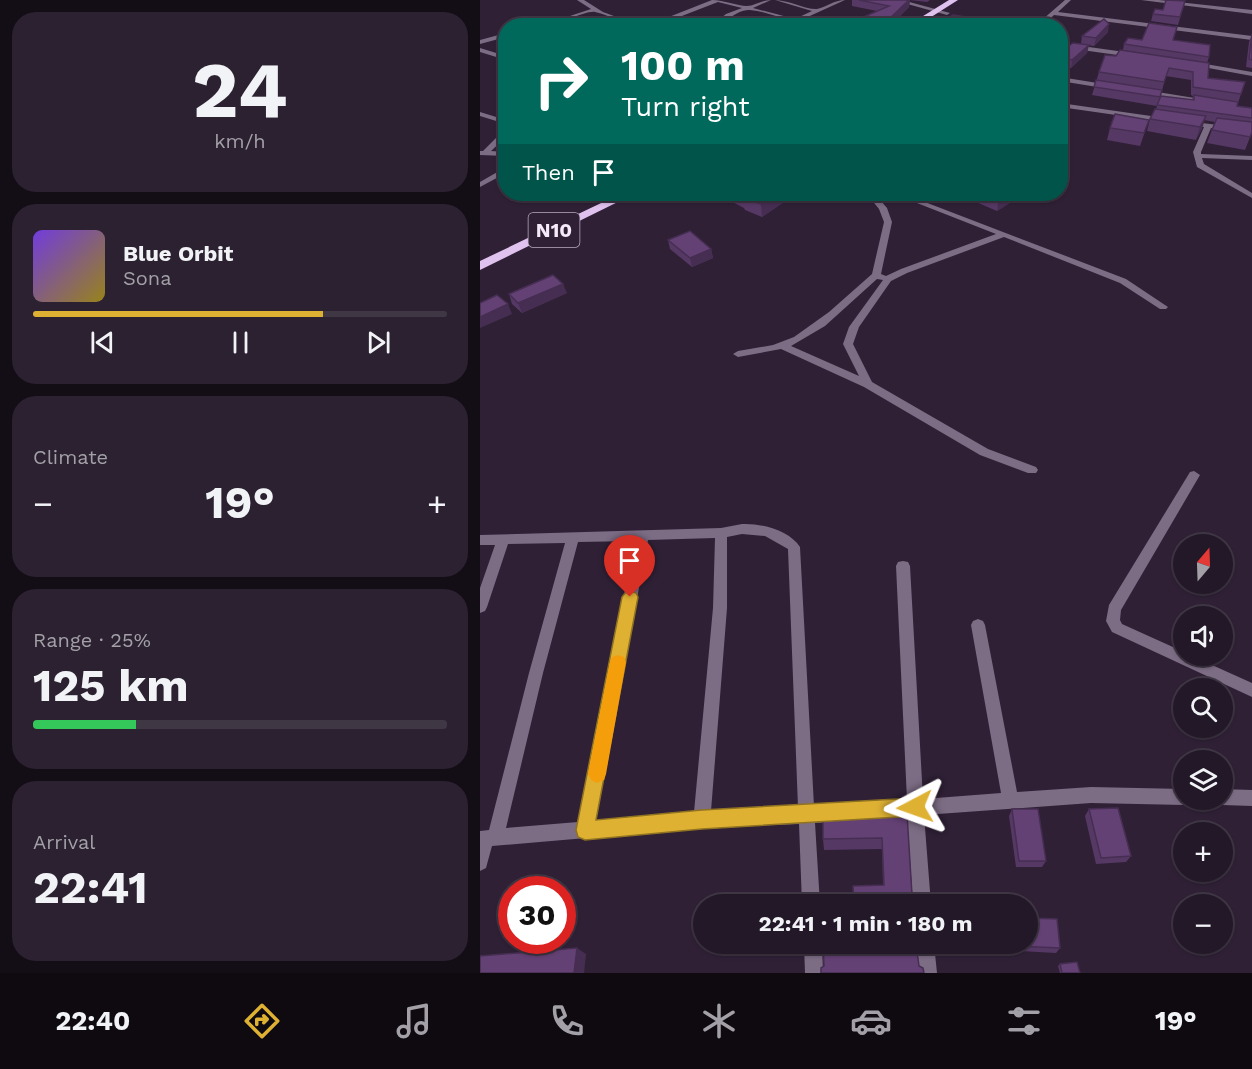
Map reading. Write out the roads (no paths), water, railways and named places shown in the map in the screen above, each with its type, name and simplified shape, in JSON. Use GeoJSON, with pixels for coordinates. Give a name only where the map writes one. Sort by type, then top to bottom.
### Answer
{"type":"FeatureCollection","features":[{"type":"Feature","properties":{"kind":"highway"},"geometry":{"type":"LineString","coordinates":[[938,18],[958,2]]}},
{"type":"Feature","properties":{"kind":"highway"},"geometry":{"type":"LineString","coordinates":[[934,18],[943,15]]}},
{"type":"Feature","properties":{"kind":"highway","name":"N10"},"geometry":{"type":"LineString","coordinates":[[480,266],[614,201]]}},
{"type":"Feature","properties":{"kind":"street"},"geometry":{"type":"LineString","coordinates":[[580,0],[618,18]]}},
{"type":"Feature","properties":{"kind":"street"},"geometry":{"type":"LineString","coordinates":[[669,18],[717,0],[788,18]]}},
{"type":"Feature","properties":{"kind":"street"},"geometry":{"type":"LineString","coordinates":[[724,18],[768,0]]}},
{"type":"Feature","properties":{"kind":"street"},"geometry":{"type":"LineString","coordinates":[[778,0],[817,11]]}},
{"type":"Feature","properties":{"kind":"street"},"geometry":{"type":"LineString","coordinates":[[801,18],[842,0]]}},
{"type":"Feature","properties":{"kind":"street"},"geometry":{"type":"LineString","coordinates":[[896,0],[943,15]]}},
{"type":"Feature","properties":{"kind":"street"},"geometry":{"type":"LineString","coordinates":[[1047,18],[1068,0]]}},
{"type":"Feature","properties":{"kind":"street"},"geometry":{"type":"LineString","coordinates":[[1144,0],[1252,12]]}},
{"type":"Feature","properties":{"kind":"street"},"geometry":{"type":"LineString","coordinates":[[568,18],[596,9]]}},
{"type":"Feature","properties":{"kind":"street"},"geometry":{"type":"LineString","coordinates":[[1053,13],[1252,38]]}},
{"type":"Feature","properties":{"kind":"street"},"geometry":{"type":"LineString","coordinates":[[480,42],[498,37]]}},
{"type":"Feature","properties":{"kind":"street"},"geometry":{"type":"LineString","coordinates":[[1068,46],[1141,56]]}},
{"type":"Feature","properties":{"kind":"street"},"geometry":{"type":"LineString","coordinates":[[480,50],[498,56]]}},
{"type":"Feature","properties":{"kind":"street"},"geometry":{"type":"LineString","coordinates":[[1188,63],[1252,74]]}},
{"type":"Feature","properties":{"kind":"street"},"geometry":{"type":"LineString","coordinates":[[1068,80],[1116,88]]}},
{"type":"Feature","properties":{"kind":"street"},"geometry":{"type":"LineString","coordinates":[[1138,91],[1218,104]]}},
{"type":"Feature","properties":{"kind":"street"},"geometry":{"type":"LineString","coordinates":[[1068,106],[1252,131]]}},
{"type":"Feature","properties":{"kind":"street"},"geometry":{"type":"LineString","coordinates":[[480,114],[498,120]]}},
{"type":"Feature","properties":{"kind":"street"},"geometry":{"type":"LineString","coordinates":[[1209,125],[1197,156],[1200,165],[1252,196]]}},
{"type":"Feature","properties":{"kind":"street"},"geometry":{"type":"LineString","coordinates":[[482,153],[498,140]]}},
{"type":"Feature","properties":{"kind":"street"},"geometry":{"type":"LineString","coordinates":[[482,153],[498,154]]}},
{"type":"Feature","properties":{"kind":"street"},"geometry":{"type":"LineString","coordinates":[[1197,156],[1252,158]]}},
{"type":"Feature","properties":{"kind":"street"},"geometry":{"type":"LineString","coordinates":[[480,185],[498,174]]}},
{"type":"Feature","properties":{"kind":"street"},"geometry":{"type":"LineString","coordinates":[[738,354],[782,346],[798,340],[820,326],[876,275],[888,222],[878,201]]}},
{"type":"Feature","properties":{"kind":"street"},"geometry":{"type":"LineString","coordinates":[[917,201],[1113,277],[1163,307]]}},
{"type":"Feature","properties":{"kind":"street"},"geometry":{"type":"LineString","coordinates":[[868,384],[848,345],[854,327],[888,279],[1005,234]]}},
{"type":"Feature","properties":{"kind":"street"},"geometry":{"type":"LineString","coordinates":[[876,275],[888,279]]}},
{"type":"Feature","properties":{"kind":"street"},"geometry":{"type":"LineString","coordinates":[[782,346],[868,384],[984,452],[1032,470]]}},
{"type":"Feature","properties":{"kind":"street"},"geometry":{"type":"LineString","coordinates":[[1194,475],[1114,609],[1113,621],[1117,628],[1252,690]]}},
{"type":"Feature","properties":{"kind":"street"},"geometry":{"type":"LineString","coordinates":[[480,540],[721,533],[744,527],[759,528],[783,538],[794,547],[811,894]]}},
{"type":"Feature","properties":{"kind":"street"},"geometry":{"type":"LineString","coordinates":[[702,820],[720,608],[721,533]]}},
{"type":"Feature","properties":{"kind":"street"},"geometry":{"type":"LineString","coordinates":[[585,830],[642,536]]}},
{"type":"Feature","properties":{"kind":"street"},"geometry":{"type":"LineString","coordinates":[[480,862],[573,538]]}},
{"type":"Feature","properties":{"kind":"street"},"geometry":{"type":"LineString","coordinates":[[480,607],[503,540]]}},
{"type":"Feature","properties":{"kind":"street"},"geometry":{"type":"LineString","coordinates":[[903,566],[921,894]]}},
{"type":"Feature","properties":{"kind":"street"},"geometry":{"type":"LineString","coordinates":[[978,625],[1010,800]]}},
{"type":"Feature","properties":{"kind":"street"},"geometry":{"type":"LineString","coordinates":[[487,838],[702,820],[1090,795],[1173,797]]}},
{"type":"Feature","properties":{"kind":"street"},"geometry":{"type":"LineString","coordinates":[[1233,797],[1252,798]]}},
{"type":"Feature","properties":{"kind":"street"},"geometry":{"type":"LineString","coordinates":[[813,954],[814,973]]}},
{"type":"Feature","properties":{"kind":"street"},"geometry":{"type":"LineString","coordinates":[[926,954],[928,973]]}}]}
